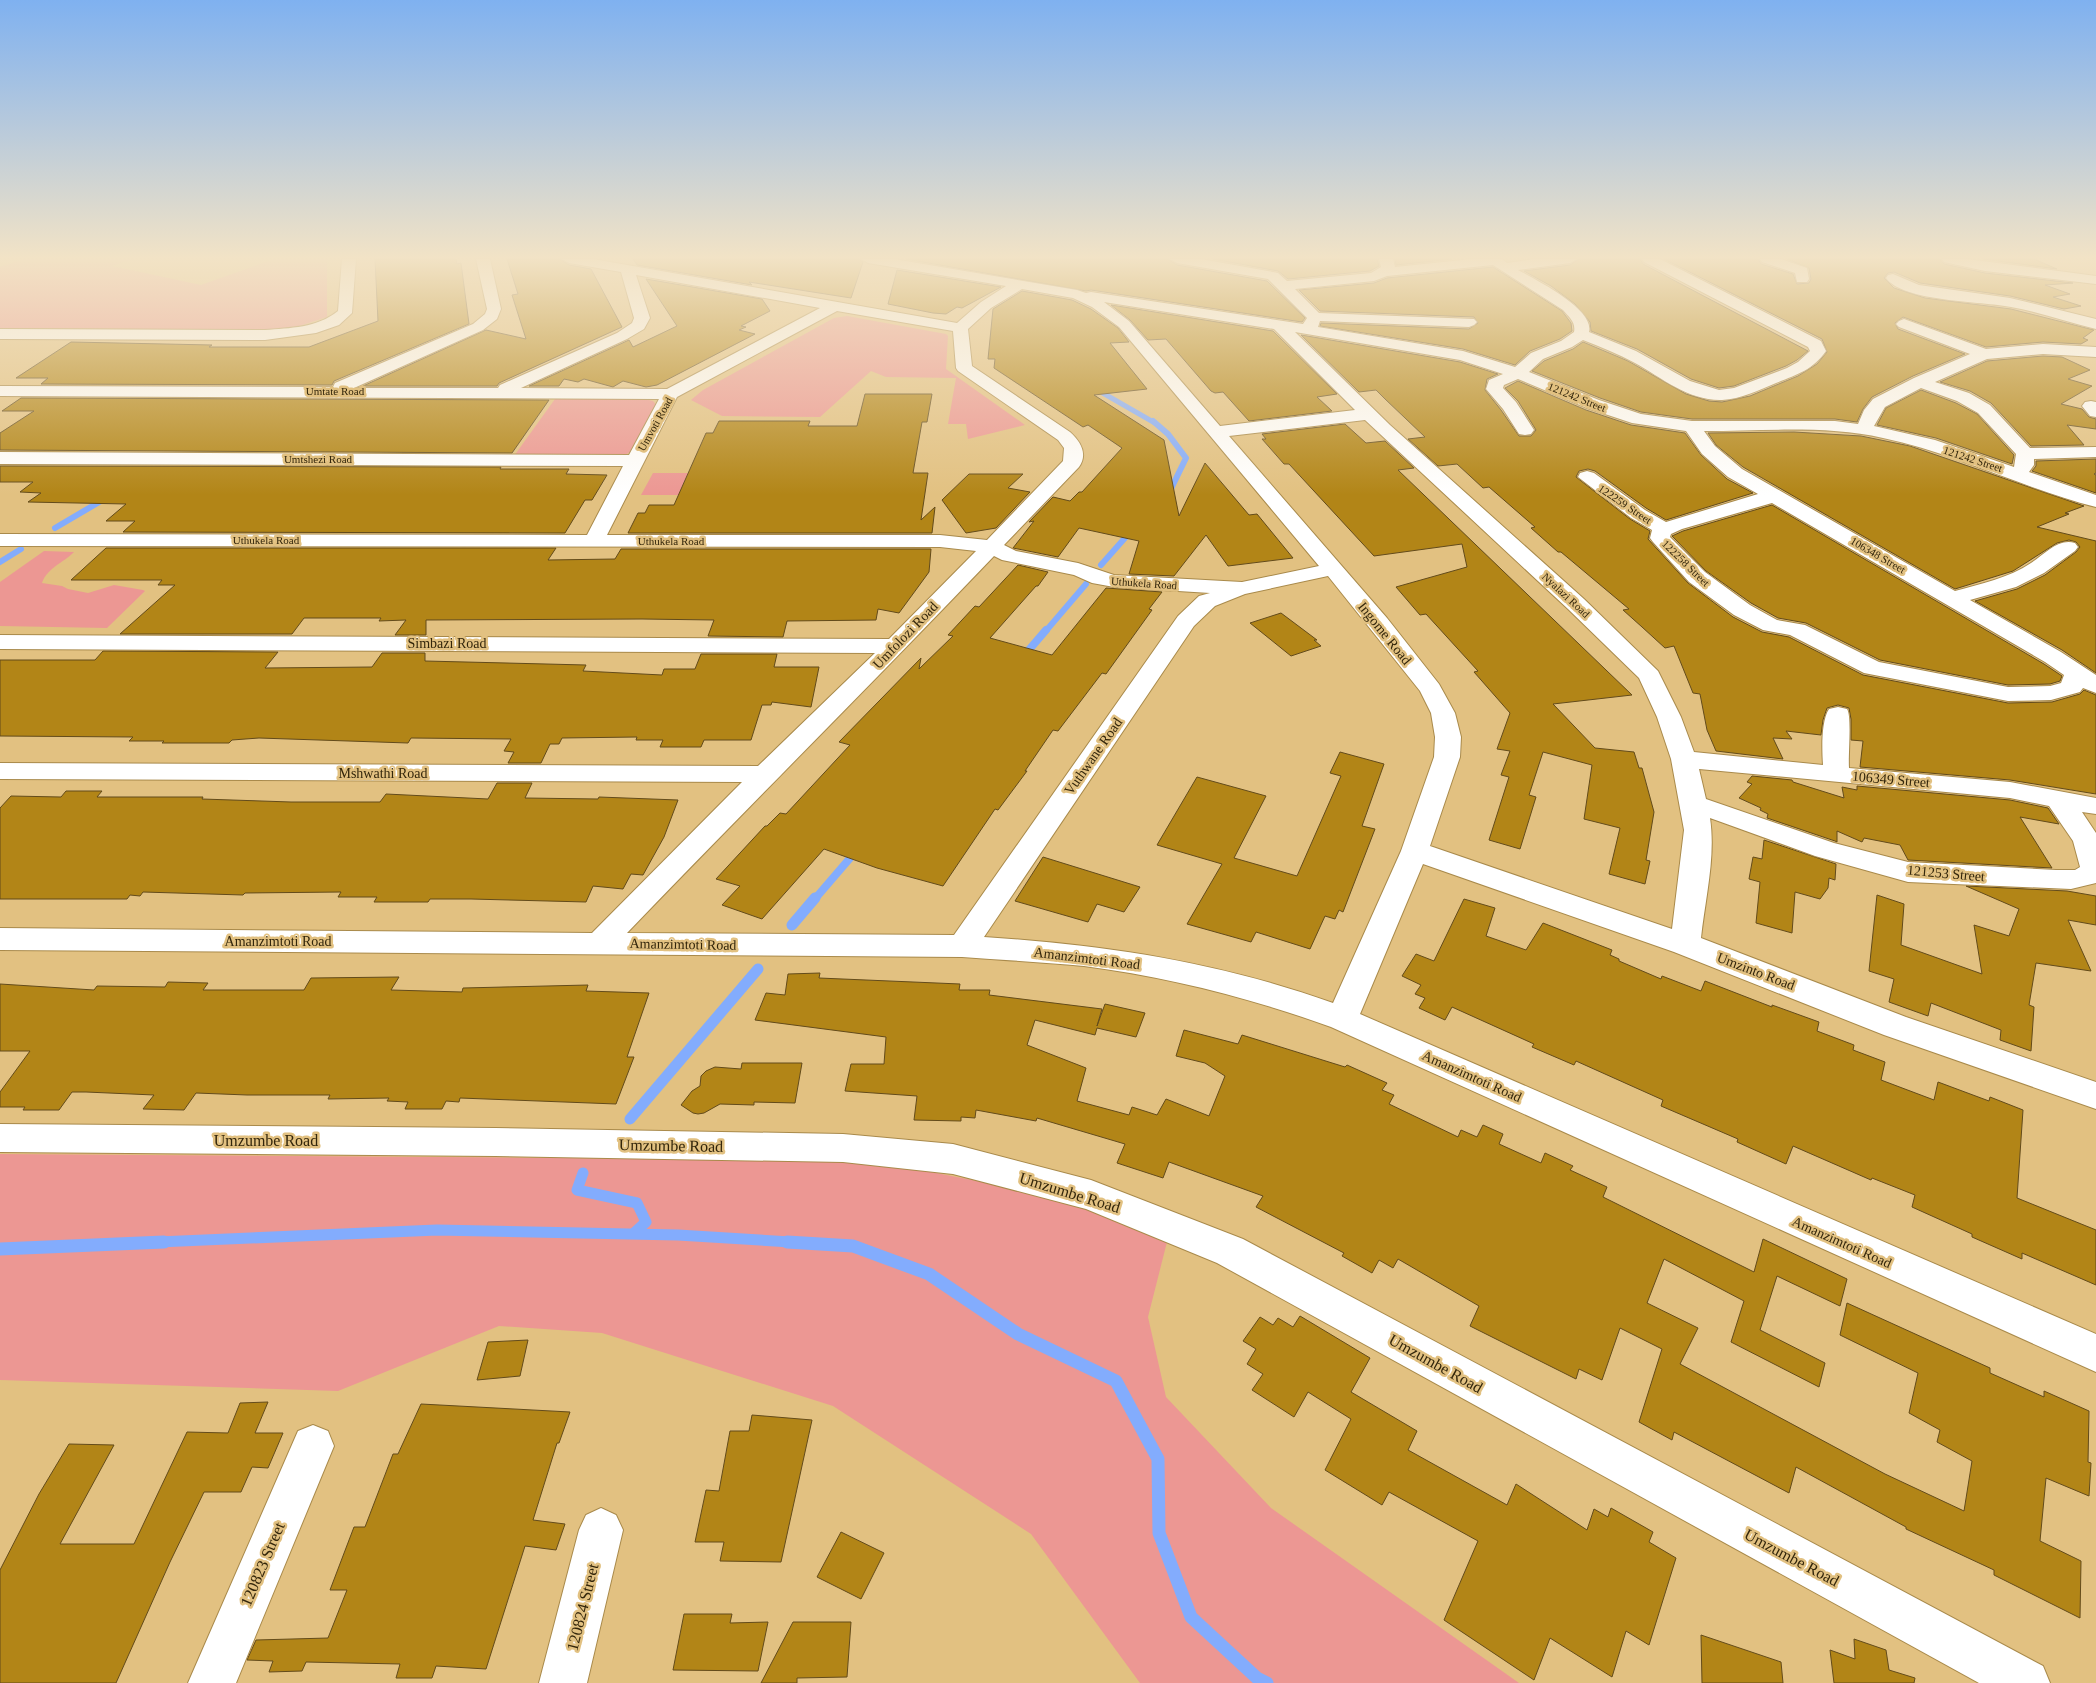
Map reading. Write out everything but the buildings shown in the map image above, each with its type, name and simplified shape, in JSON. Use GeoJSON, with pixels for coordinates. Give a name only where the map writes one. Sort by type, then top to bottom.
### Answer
{"type":"FeatureCollection","features":[{"type":"Feature","properties":{"kind":"street"},"geometry":{"type":"LineString","coordinates":[[330,391],[456,338]]}},
{"type":"Feature","properties":{"kind":"street"},"geometry":{"type":"LineString","coordinates":[[498,392],[619,338]]}},
{"type":"Feature","properties":{"kind":"street","name":"Umvoti Road"},"geometry":{"type":"LineString","coordinates":[[594,541],[670,394],[777,338]]}},
{"type":"Feature","properties":{"kind":"street","name":"Umfolozi Road"},"geometry":{"type":"LineString","coordinates":[[600,943],[765,774],[895,646],[1072,463],[1075,453],[1072,443],[964,368],[961,338]]}},
{"type":"Feature","properties":{"kind":"street","name":"Ingome Road"},"geometry":{"type":"LineString","coordinates":[[1135,338],[1409,661],[1430,689],[1443,714],[1448,737],[1447,757],[1415,851],[1342,1019]]}},
{"type":"Feature","properties":{"kind":"street","name":"Nyalazi Road"},"geometry":{"type":"LineString","coordinates":[[1292,338],[1369,414],[1650,676],[1658,691],[1684,759],[1698,830],[1686,944]]}},
{"type":"Feature","properties":{"kind":"street","name":"121242 Street"},"geometry":{"type":"LineString","coordinates":[[1378,338],[1462,356],[1518,373],[1618,413],[1638,419],[1692,426],[1835,426],[1864,429],[1929,444],[2096,501]]}},
{"type":"Feature","properties":{"kind":"street"},"geometry":{"type":"LineString","coordinates":[[1525,430],[1510,406],[1494,389],[1495,384],[1518,373],[1538,356],[1568,344],[1576,338]]}},
{"type":"Feature","properties":{"kind":"street"},"geometry":{"type":"LineString","coordinates":[[1589,338],[1630,354],[1703,392],[1720,395],[1751,388],[1797,370],[1813,360],[1818,348],[1801,338]]}},
{"type":"Feature","properties":{"kind":"street"},"geometry":{"type":"LineString","coordinates":[[1940,338],[1984,354]]}},
{"type":"Feature","properties":{"kind":"street"},"geometry":{"type":"LineString","coordinates":[[1864,429],[1873,410],[1879,403],[1920,382],[1984,354],[2039,342],[2096,352]]}},
{"type":"Feature","properties":{"kind":"street"},"geometry":{"type":"LineString","coordinates":[[1920,382],[1963,397],[1984,409],[2025,453],[2096,452]]}},
{"type":"Feature","properties":{"kind":"street","name":"Umtate Road"},"geometry":{"type":"LineString","coordinates":[[0,391],[670,394]]}},
{"type":"Feature","properties":{"kind":"street"},"geometry":{"type":"LineString","coordinates":[[1215,432],[1369,414]]}},
{"type":"Feature","properties":{"kind":"street","name":"106348 Street"},"geometry":{"type":"LineString","coordinates":[[1692,426],[1708,450],[1735,473],[2016,635],[2096,686]]}},
{"type":"Feature","properties":{"kind":"street","name":"121242 Street"},"geometry":{"type":"LineString","coordinates":[[2018,474],[2025,465],[2025,453]]}},
{"type":"Feature","properties":{"kind":"street","name":"Umtshezi Road"},"geometry":{"type":"LineString","coordinates":[[0,458],[635,461]]}},
{"type":"Feature","properties":{"kind":"street","name":"122259 Street"},"geometry":{"type":"LineString","coordinates":[[1587,477],[1638,514],[1664,529]]}},
{"type":"Feature","properties":{"kind":"street","name":"122258 Street"},"geometry":{"type":"LineString","coordinates":[[1774,496],[1694,519],[1664,529],[1659,534],[1665,545],[1697,577],[1727,600],[1771,625],[1797,630],[1872,668],[2008,694],[2064,691],[2072,687],[2076,672]]}},
{"type":"Feature","properties":{"kind":"street","name":"Uthukela Road"},"geometry":{"type":"LineString","coordinates":[[0,540],[940,541],[990,546],[1009,556],[1059,567],[1078,569],[1106,580],[1242,588],[1333,569]]}},
{"type":"Feature","properties":{"kind":"street"},"geometry":{"type":"LineString","coordinates":[[1951,598],[2008,582],[2037,568],[2068,547]]}},
{"type":"Feature","properties":{"kind":"street","name":"Vuthwane Road"},"geometry":{"type":"LineString","coordinates":[[962,946],[1186,621],[1207,602],[1242,588]]}},
{"type":"Feature","properties":{"kind":"street","name":"Simbazi Road"},"geometry":{"type":"LineString","coordinates":[[0,642],[895,646]]}},
{"type":"Feature","properties":{"kind":"street"},"geometry":{"type":"LineString","coordinates":[[1837,775],[1835,749],[1838,714]]}},
{"type":"Feature","properties":{"kind":"street","name":"106349 Street"},"geometry":{"type":"LineString","coordinates":[[1684,759],[1837,775],[1980,786],[2096,806]]}},
{"type":"Feature","properties":{"kind":"street","name":"Mshwathi Road"},"geometry":{"type":"LineString","coordinates":[[0,771],[765,774]]}},
{"type":"Feature","properties":{"kind":"street","name":"121253 Street"},"geometry":{"type":"LineString","coordinates":[[1694,804],[1725,813],[1833,853],[1908,872],[2056,880],[2074,880],[2088,876],[2094,870],[2094,861],[2077,824],[2058,799]]}},
{"type":"Feature","properties":{"kind":"street","name":"Umzinto Road"},"geometry":{"type":"LineString","coordinates":[[1415,851],[1686,944],[1895,1026],[2096,1096]]}},
{"type":"Feature","properties":{"kind":"street","name":"Amanzimtoti Road"},"geometry":{"type":"LineString","coordinates":[[0,940],[962,946],[1102,958],[1160,968],[1284,998],[1342,1019],[2096,1353]]}},
{"type":"Feature","properties":{"kind":"street","name":"Umzumbe Road"},"geometry":{"type":"LineString","coordinates":[[0,1138],[475,1142],[843,1148],[953,1159],[1091,1195],[1230,1251],[2026,1683]]}},
{"type":"Feature","properties":{"kind":"street","name":"120823 Street"},"geometry":{"type":"LineString","coordinates":[[212,1683],[313,1446]]}},
{"type":"Feature","properties":{"kind":"street","name":"120824 Street"},"geometry":{"type":"LineString","coordinates":[[563,1683],[600,1530]]}},
{"type":"Feature","properties":{"kind":"shaded area"},"geometry":{"type":"Polygon","coordinates":[[[798,338],[948,338],[946,369],[1025,425],[968,439],[966,424],[948,424],[956,378],[886,377],[871,371],[820,417],[722,416],[691,400],[703,390],[798,338]]]}},
{"type":"Feature","properties":{"kind":"shaded area"},"geometry":{"type":"Polygon","coordinates":[[[555,399],[644,399],[653,401],[657,406],[631,452],[624,455],[514,456],[555,399]]]}},
{"type":"Feature","properties":{"kind":"shaded area"},"geometry":{"type":"Polygon","coordinates":[[[653,473],[871,473],[866,495],[641,495],[653,473]]]}},
{"type":"Feature","properties":{"kind":"shaded area"},"geometry":{"type":"Polygon","coordinates":[[[44,551],[74,552],[51,570],[42,583],[88,593],[114,585],[145,591],[107,628],[0,626],[0,582],[44,551]]]}},
{"type":"Feature","properties":{"kind":"shaded area"},"geometry":{"type":"Polygon","coordinates":[[[0,1154],[880,1162],[1008,1187],[1169,1234],[1148,1317],[1166,1397],[1271,1508],[1519,1683],[1140,1683],[1031,1534],[833,1406],[602,1333],[499,1326],[338,1391],[0,1380],[0,1154]]]}},
{"type":"Feature","properties":{"kind":"waterway"},"geometry":{"type":"LineString","coordinates":[[1094,388],[1155,423]]}},
{"type":"Feature","properties":{"kind":"waterway"},"geometry":{"type":"LineString","coordinates":[[1153,421],[1168,434],[1186,458],[1168,495]]}},
{"type":"Feature","properties":{"kind":"waterway"},"geometry":{"type":"LineString","coordinates":[[55,528],[106,498]]}},
{"type":"Feature","properties":{"kind":"waterway"},"geometry":{"type":"LineString","coordinates":[[1101,565],[1132,530]]}},
{"type":"Feature","properties":{"kind":"waterway"},"geometry":{"type":"LineString","coordinates":[[0,562],[21,549]]}},
{"type":"Feature","properties":{"kind":"waterway"},"geometry":{"type":"LineString","coordinates":[[1045,632],[1086,584]]}},
{"type":"Feature","properties":{"kind":"waterway"},"geometry":{"type":"LineString","coordinates":[[1022,658],[1046,630]]}},
{"type":"Feature","properties":{"kind":"waterway"},"geometry":{"type":"LineString","coordinates":[[814,900],[857,850]]}},
{"type":"Feature","properties":{"kind":"waterway"},"geometry":{"type":"LineString","coordinates":[[792,925],[815,898]]}},
{"type":"Feature","properties":{"kind":"waterway"},"geometry":{"type":"LineString","coordinates":[[630,1119],[758,969]]}},
{"type":"Feature","properties":{"kind":"waterway"},"geometry":{"type":"LineString","coordinates":[[583,1173],[577,1190],[637,1203],[646,1222],[633,1234]]}},
{"type":"Feature","properties":{"kind":"waterway"},"geometry":{"type":"LineString","coordinates":[[135,1243],[437,1230],[678,1235],[807,1243]]}},
{"type":"Feature","properties":{"kind":"waterway"},"geometry":{"type":"LineString","coordinates":[[0,1249],[164,1242]]}},
{"type":"Feature","properties":{"kind":"waterway"},"geometry":{"type":"LineString","coordinates":[[787,1242],[853,1246],[929,1274],[1018,1334],[1116,1381],[1158,1459],[1159,1533],[1191,1617],[1257,1678],[1267,1683]]}}]}
